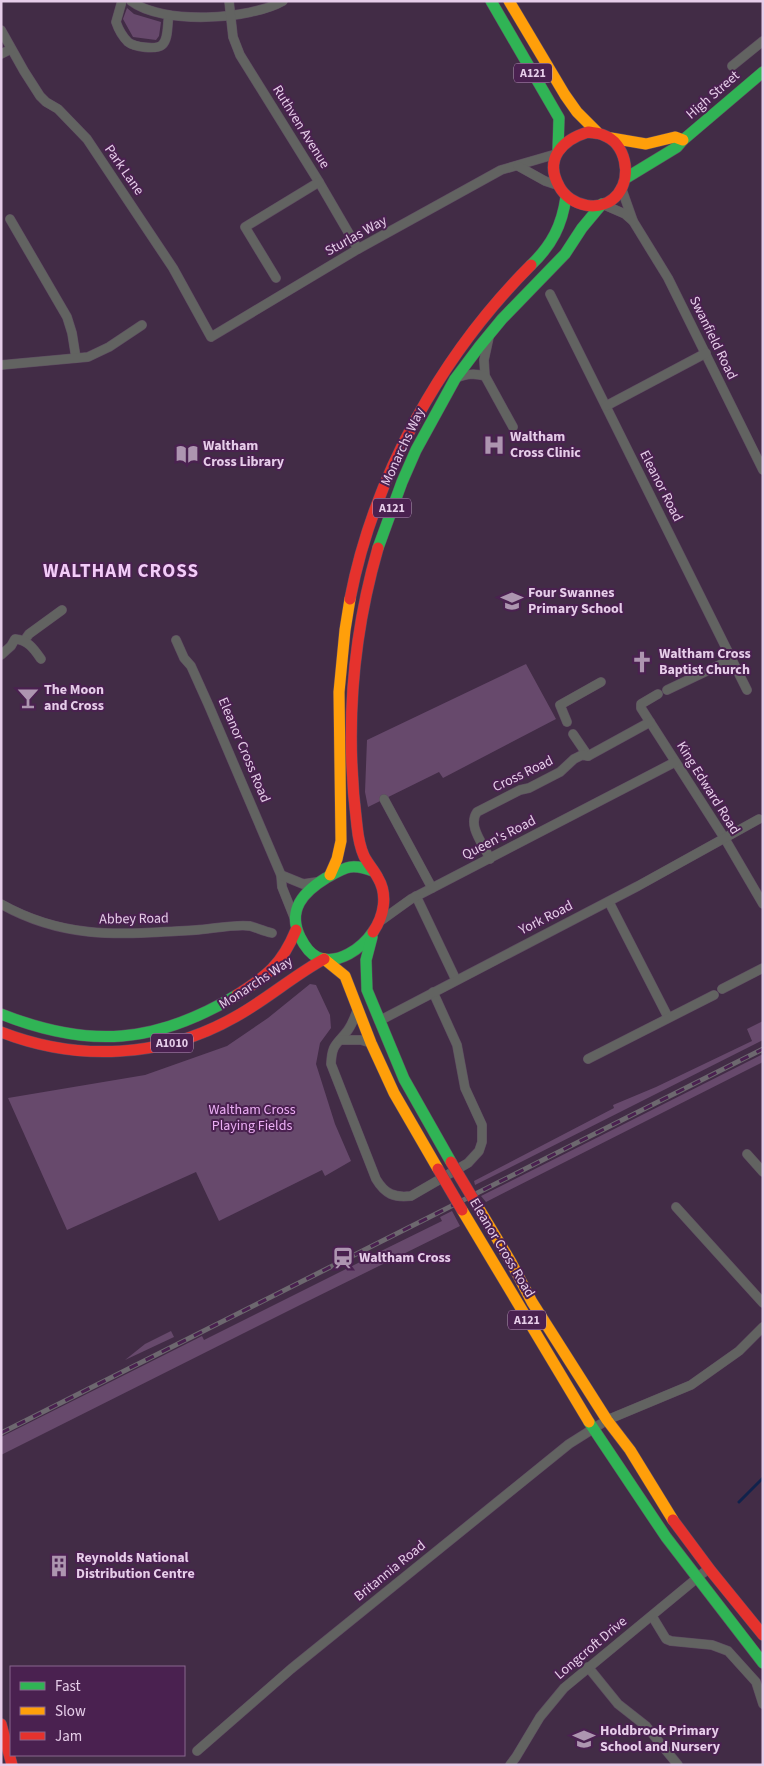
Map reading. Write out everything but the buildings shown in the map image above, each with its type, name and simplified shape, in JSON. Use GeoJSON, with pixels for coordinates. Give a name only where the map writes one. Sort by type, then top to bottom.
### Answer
{"type":"FeatureCollection","features":[{"type":"Feature","properties":{"kind":"main road","name":"A121"},"geometry":{"type":"LineString","coordinates":[[491,1],[559,118],[557,152]]}},
{"type":"Feature","properties":{"kind":"main road","name":"A121"},"geometry":{"type":"LineString","coordinates":[[509,1],[565,95],[597,132]]}},
{"type":"Feature","properties":{"kind":"main road","name":"High Street"},"geometry":{"type":"LineString","coordinates":[[624,183],[677,148],[683,140],[763,72]]}},
{"type":"Feature","properties":{"kind":"main road"},"geometry":{"type":"LineString","coordinates":[[611,138],[617,145],[624,160],[626,168],[624,183],[618,193],[602,204],[584,206],[576,203],[566,196],[554,177],[557,152],[577,136],[588,132],[597,132],[611,138],[646,144],[675,137],[683,140]]}},
{"type":"Feature","properties":{"kind":"main road","name":"Monarchs Way"},"geometry":{"type":"LineString","coordinates":[[330,875],[337,859],[341,841],[338,714],[344,628],[350,593],[380,500],[394,464],[431,392],[471,334],[551,244],[562,218],[566,196]]}},
{"type":"Feature","properties":{"kind":"main road","name":"Monarchs Way"},"geometry":{"type":"LineString","coordinates":[[373,871],[361,850],[357,822],[351,724],[352,690],[362,609],[375,554],[404,475],[422,438],[456,378],[502,319],[564,254],[602,204]]}},
{"type":"Feature","properties":{"kind":"main road"},"geometry":{"type":"LineString","coordinates":[[358,866],[373,871],[382,883],[384,896],[383,910],[378,923],[372,934],[361,946],[348,956],[324,959],[314,956],[306,948],[296,930],[294,918],[301,898],[318,882],[330,875],[342,869],[358,866]]}},
{"type":"Feature","properties":{"kind":"main road","name":"Monarchs Way"},"geometry":{"type":"LineString","coordinates":[[1,1014],[17,1022],[60,1034],[80,1036],[120,1037],[162,1030],[188,1022],[220,1007],[260,979],[288,951],[296,930]]}},
{"type":"Feature","properties":{"kind":"main road","name":"Eleanor Cross Road"},"geometry":{"type":"LineString","coordinates":[[372,934],[366,960],[367,990],[404,1079],[450,1162],[511,1262],[532,1302],[606,1420],[617,1431],[660,1501],[708,1569],[763,1635]]}},
{"type":"Feature","properties":{"kind":"main road","name":"Monarchs Way"},"geometry":{"type":"LineString","coordinates":[[1,1032],[58,1049],[85,1052],[146,1050],[192,1037],[234,1017],[296,974],[324,959]]}},
{"type":"Feature","properties":{"kind":"main road","name":"Eleanor Cross Road"},"geometry":{"type":"LineString","coordinates":[[324,959],[345,976],[394,1093],[555,1368],[652,1518],[696,1579],[763,1663]]}},
{"type":"Feature","properties":{"kind":"main road"},"geometry":{"type":"LineString","coordinates":[[1,1724],[12,1765]]}},
{"type":"Feature","properties":{"kind":"street"},"geometry":{"type":"LineString","coordinates":[[122,1],[116,22],[125,38],[132,44],[154,47],[162,44],[165,40],[169,15]]}},
{"type":"Feature","properties":{"kind":"street"},"geometry":{"type":"LineString","coordinates":[[131,1],[144,8],[169,15],[202,17],[258,12],[283,1]]}},
{"type":"Feature","properties":{"kind":"street","name":"Ruthven Avenue"},"geometry":{"type":"LineString","coordinates":[[229,1],[233,37],[240,56],[319,182],[358,249]]}},
{"type":"Feature","properties":{"kind":"street","name":"Park Lane"},"geometry":{"type":"LineString","coordinates":[[1,30],[40,96],[58,109],[87,139],[173,268],[211,337]]}},
{"type":"Feature","properties":{"kind":"street"},"geometry":{"type":"LineString","coordinates":[[732,66],[759,44],[763,54]]}},
{"type":"Feature","properties":{"kind":"street"},"geometry":{"type":"LineString","coordinates":[[1,54],[11,49]]}},
{"type":"Feature","properties":{"kind":"street","name":"Sturlas Way"},"geometry":{"type":"LineString","coordinates":[[211,337],[358,249],[447,202],[501,170],[557,152]]}},
{"type":"Feature","properties":{"kind":"street"},"geometry":{"type":"LineString","coordinates":[[518,166],[545,181],[558,185]]}},
{"type":"Feature","properties":{"kind":"street"},"geometry":{"type":"LineString","coordinates":[[276,278],[245,227],[319,182]]}},
{"type":"Feature","properties":{"kind":"street","name":"Swanfield Road"},"geometry":{"type":"LineString","coordinates":[[624,183],[633,221]]}},
{"type":"Feature","properties":{"kind":"street"},"geometry":{"type":"LineString","coordinates":[[441,193],[447,202]]}},
{"type":"Feature","properties":{"kind":"street","name":"Swanfield Road"},"geometry":{"type":"LineString","coordinates":[[602,204],[625,214],[633,221],[668,278],[763,470]]}},
{"type":"Feature","properties":{"kind":"street"},"geometry":{"type":"LineString","coordinates":[[10,218],[67,317],[76,358]]}},
{"type":"Feature","properties":{"kind":"street","name":"Eleanor Road"},"geometry":{"type":"LineString","coordinates":[[550,294],[748,690]]}},
{"type":"Feature","properties":{"kind":"street"},"geometry":{"type":"LineString","coordinates":[[1,365],[88,356],[99,352],[142,325]]}},
{"type":"Feature","properties":{"kind":"street"},"geometry":{"type":"LineString","coordinates":[[490,334],[484,360],[485,376],[513,427]]}},
{"type":"Feature","properties":{"kind":"street"},"geometry":{"type":"LineString","coordinates":[[606,406],[706,353]]}},
{"type":"Feature","properties":{"kind":"street"},"geometry":{"type":"LineString","coordinates":[[456,378],[467,374],[485,376]]}},
{"type":"Feature","properties":{"kind":"street"},"geometry":{"type":"LineString","coordinates":[[24,641],[29,634],[62,610]]}},
{"type":"Feature","properties":{"kind":"street"},"geometry":{"type":"LineString","coordinates":[[1,655],[11,646],[15,639],[24,641],[32,646],[41,659]]}},
{"type":"Feature","properties":{"kind":"street","name":"Eleanor Cross Road"},"geometry":{"type":"LineString","coordinates":[[176,640],[184,658],[191,666],[209,706],[281,875],[282,887],[294,918]]}},
{"type":"Feature","properties":{"kind":"street"},"geometry":{"type":"LineString","coordinates":[[667,690],[732,659]]}},
{"type":"Feature","properties":{"kind":"street"},"geometry":{"type":"LineString","coordinates":[[567,722],[560,705],[601,682]]}},
{"type":"Feature","properties":{"kind":"street","name":"King Edward Road"},"geometry":{"type":"LineString","coordinates":[[658,694],[640,704],[641,708],[763,904]]}},
{"type":"Feature","properties":{"kind":"street","name":"Cross Road"},"geometry":{"type":"LineString","coordinates":[[490,859],[474,826],[473,818],[477,812],[560,772],[574,759],[582,755],[588,756],[650,722]]}},
{"type":"Feature","properties":{"kind":"street"},"geometry":{"type":"LineString","coordinates":[[573,734],[588,756]]}},
{"type":"Feature","properties":{"kind":"street","name":"Queen's Road"},"geometry":{"type":"LineString","coordinates":[[378,923],[396,908],[416,896],[675,762]]}},
{"type":"Feature","properties":{"kind":"street"},"geometry":{"type":"LineString","coordinates":[[384,799],[432,888]]}},
{"type":"Feature","properties":{"kind":"street","name":"York Road"},"geometry":{"type":"LineString","coordinates":[[379,1021],[609,902],[759,819]]}},
{"type":"Feature","properties":{"kind":"street"},"geometry":{"type":"LineString","coordinates":[[281,875],[304,884],[318,882]]}},
{"type":"Feature","properties":{"kind":"street"},"geometry":{"type":"LineString","coordinates":[[416,896],[456,980]]}},
{"type":"Feature","properties":{"kind":"street"},"geometry":{"type":"LineString","coordinates":[[609,902],[668,1017]]}},
{"type":"Feature","properties":{"kind":"street","name":"Abbey Road"},"geometry":{"type":"LineString","coordinates":[[1,904],[22,916],[68,930],[87,933],[139,934],[248,926],[272,933]]}},
{"type":"Feature","properties":{"kind":"street"},"geometry":{"type":"LineString","coordinates":[[588,1059],[763,968]]}},
{"type":"Feature","properties":{"kind":"street"},"geometry":{"type":"LineString","coordinates":[[358,1008],[353,1021],[332,1051],[331,1064],[376,1179],[383,1190],[401,1197],[411,1196],[468,1163],[475,1156],[482,1142],[483,1133],[478,1115],[465,1088],[457,1045],[433,992]]}},
{"type":"Feature","properties":{"kind":"street"},"geometry":{"type":"LineString","coordinates":[[340,1040],[361,1040],[372,1043]]}},
{"type":"Feature","properties":{"kind":"street"},"geometry":{"type":"LineString","coordinates":[[747,1154],[763,1172]]}},
{"type":"Feature","properties":{"kind":"street"},"geometry":{"type":"LineString","coordinates":[[676,1207],[763,1303]]}},
{"type":"Feature","properties":{"kind":"street","name":"Britannia Road"},"geometry":{"type":"LineString","coordinates":[[197,1751],[291,1669],[569,1444],[606,1420],[691,1385],[739,1351],[763,1328]]}},
{"type":"Feature","properties":{"kind":"street","name":"Longcroft Drive"},"geometry":{"type":"LineString","coordinates":[[510,1765],[550,1704],[564,1688],[708,1569]]}},
{"type":"Feature","properties":{"kind":"street"},"geometry":{"type":"LineString","coordinates":[[652,1616],[666,1639],[712,1645],[728,1651],[756,1682],[763,1704]]}},
{"type":"Feature","properties":{"kind":"street"},"geometry":{"type":"LineString","coordinates":[[588,1667],[618,1704],[646,1726],[678,1765]]}},
{"type":"Feature","properties":{"kind":"green space"},"geometry":{"type":"Polygon","coordinates":[[[127,8],[134,14],[161,22],[159,36],[156,40],[133,37],[123,19],[127,8]]]}},
{"type":"Feature","properties":{"kind":"green space"},"geometry":{"type":"Polygon","coordinates":[[[526,664],[556,719],[443,778],[439,772],[368,807],[365,792],[367,740],[526,664]]]}},
{"type":"Feature","properties":{"kind":"green space","name":"Waltham Cross Playing Fields"},"geometry":{"type":"Polygon","coordinates":[[[310,984],[316,985],[330,1015],[331,1028],[320,1043],[316,1064],[335,1124],[351,1161],[325,1176],[322,1170],[219,1221],[196,1172],[67,1230],[8,1098],[145,1075],[227,1046],[268,1018],[310,984]]]}},
{"type":"Feature","properties":{"kind":"green space"},"geometry":{"type":"Polygon","coordinates":[[[763,1021],[763,1040],[475,1185],[474,1181],[614,1108],[613,1105],[656,1087],[752,1041],[747,1029],[763,1021]]]}},
{"type":"Feature","properties":{"kind":"green space"},"geometry":{"type":"Polygon","coordinates":[[[763,1054],[763,1062],[486,1202],[481,1196],[763,1054]]]}},
{"type":"Feature","properties":{"kind":"green space"},"geometry":{"type":"Polygon","coordinates":[[[452,1211],[460,1226],[1,1455],[1,1437],[202,1336],[204,1340],[370,1257],[372,1261],[381,1256],[379,1252],[442,1221],[440,1217],[452,1211]]]}},
{"type":"Feature","properties":{"kind":"green space"},"geometry":{"type":"Polygon","coordinates":[[[171,1331],[174,1337],[125,1360],[145,1344],[171,1331]]]}},
{"type":"Feature","properties":{"kind":"waterway"},"geometry":{"type":"LineString","coordinates":[[739,1502],[763,1478]]}},
{"type":"Feature","properties":{"kind":"railway"},"geometry":{"type":"LineString","coordinates":[[1,1433],[763,1049]]}},
{"type":"Feature","properties":{"kind":"traffic: fast"},"geometry":{"type":"LineString","coordinates":[[491,1],[559,118],[558,150]]}},
{"type":"Feature","properties":{"kind":"traffic: fast"},"geometry":{"type":"LineString","coordinates":[[626,178],[677,147],[763,72]]}},
{"type":"Feature","properties":{"kind":"traffic: fast"},"geometry":{"type":"LineString","coordinates":[[531,265],[545,250],[555,234],[562,217],[566,197]]}},
{"type":"Feature","properties":{"kind":"traffic: fast"},"geometry":{"type":"LineString","coordinates":[[378,548],[416,450],[455,379],[502,319],[565,254],[582,228],[602,204]]}},
{"type":"Feature","properties":{"kind":"traffic: fast"},"geometry":{"type":"LineString","coordinates":[[373,871],[359,867],[349,867],[326,878],[310,889],[304,896],[296,910],[295,918],[296,927],[305,946],[317,957],[325,959],[333,959],[349,954],[363,944],[373,932]]}},
{"type":"Feature","properties":{"kind":"traffic: fast"},"geometry":{"type":"LineString","coordinates":[[372,937],[366,960],[367,990],[404,1079],[451,1162]]}},
{"type":"Feature","properties":{"kind":"traffic: fast"},"geometry":{"type":"LineString","coordinates":[[1,1014],[64,1033],[122,1036],[150,1032],[178,1024],[237,995]]}},
{"type":"Feature","properties":{"kind":"traffic: fast"},"geometry":{"type":"LineString","coordinates":[[589,1422],[666,1537],[763,1663]]}},
{"type":"Feature","properties":{"kind":"traffic: slow"},"geometry":{"type":"LineString","coordinates":[[509,1],[565,95],[577,112],[597,132]]}},
{"type":"Feature","properties":{"kind":"traffic: slow"},"geometry":{"type":"LineString","coordinates":[[611,138],[646,144],[675,137],[683,140]]}},
{"type":"Feature","properties":{"kind":"traffic: slow"},"geometry":{"type":"LineString","coordinates":[[330,875],[337,859],[341,841],[339,692],[350,599]]}},
{"type":"Feature","properties":{"kind":"traffic: slow"},"geometry":{"type":"LineString","coordinates":[[324,959],[345,976],[371,1043],[394,1093],[438,1169]]}},
{"type":"Feature","properties":{"kind":"traffic: slow"},"geometry":{"type":"LineString","coordinates":[[475,1202],[511,1262],[532,1302],[607,1420],[630,1450],[673,1520]]}},
{"type":"Feature","properties":{"kind":"traffic: slow"},"geometry":{"type":"LineString","coordinates":[[462,1210],[589,1422]]}},
{"type":"Feature","properties":{"kind":"traffic: jam"},"geometry":{"type":"LineString","coordinates":[[588,132],[603,135],[617,145],[622,152],[625,170],[625,178],[618,194],[604,204],[595,206],[578,203],[564,193],[555,176],[554,167],[555,159],[563,145],[588,132]]}},
{"type":"Feature","properties":{"kind":"traffic: jam"},"geometry":{"type":"LineString","coordinates":[[350,599],[361,553],[376,507],[394,462],[416,419],[441,377],[469,337],[531,265]]}},
{"type":"Feature","properties":{"kind":"traffic: jam"},"geometry":{"type":"LineString","coordinates":[[373,932],[380,919],[384,898],[381,885],[361,849],[359,838],[353,791],[352,720],[353,686],[362,616],[378,548]]}},
{"type":"Feature","properties":{"kind":"traffic: jam"},"geometry":{"type":"LineString","coordinates":[[237,995],[257,982],[272,968],[285,952],[296,930]]}},
{"type":"Feature","properties":{"kind":"traffic: jam"},"geometry":{"type":"LineString","coordinates":[[1,1032],[30,1042],[60,1048],[90,1051],[150,1048],[179,1041],[207,1031],[235,1017],[324,959]]}},
{"type":"Feature","properties":{"kind":"traffic: jam"},"geometry":{"type":"LineString","coordinates":[[451,1162],[475,1202]]}},
{"type":"Feature","properties":{"kind":"traffic: jam"},"geometry":{"type":"LineString","coordinates":[[438,1169],[462,1210]]}},
{"type":"Feature","properties":{"kind":"traffic: jam"},"geometry":{"type":"LineString","coordinates":[[673,1520],[711,1571],[763,1635]]}},
{"type":"Feature","properties":{"kind":"traffic: jam"},"geometry":{"type":"LineString","coordinates":[[1,1724],[12,1765]]}},
{"type":"Feature","properties":{"kind":"place","name":"Waltham Cross Clinic"},"geometry":{"type":"Point","coordinates":[494,445]}},
{"type":"Feature","properties":{"kind":"place","name":"Waltham Cross Library"},"geometry":{"type":"Point","coordinates":[187,454]}},
{"type":"Feature","properties":{"kind":"place","name":"Four Swannes Primary School"},"geometry":{"type":"Point","coordinates":[512,601]}},
{"type":"Feature","properties":{"kind":"place","name":"Waltham Cross Baptist Church"},"geometry":{"type":"Point","coordinates":[642,662]}},
{"type":"Feature","properties":{"kind":"place","name":"The Moon and Cross"},"geometry":{"type":"Point","coordinates":[28,698]}},
{"type":"Feature","properties":{"kind":"place","name":"Waltham Cross"},"geometry":{"type":"Point","coordinates":[343,1258]}},
{"type":"Feature","properties":{"kind":"place","name":"Reynolds National Distribution Centre"},"geometry":{"type":"Point","coordinates":[59,1566]}},
{"type":"Feature","properties":{"kind":"place","name":"Holdbrook Primary School and Nursery"},"geometry":{"type":"Point","coordinates":[584,1739]}},
{"type":"Feature","properties":{"kind":"district","name":"WALTHAM CROSS"},"geometry":{"type":"Point","coordinates":[121,571]}}]}
